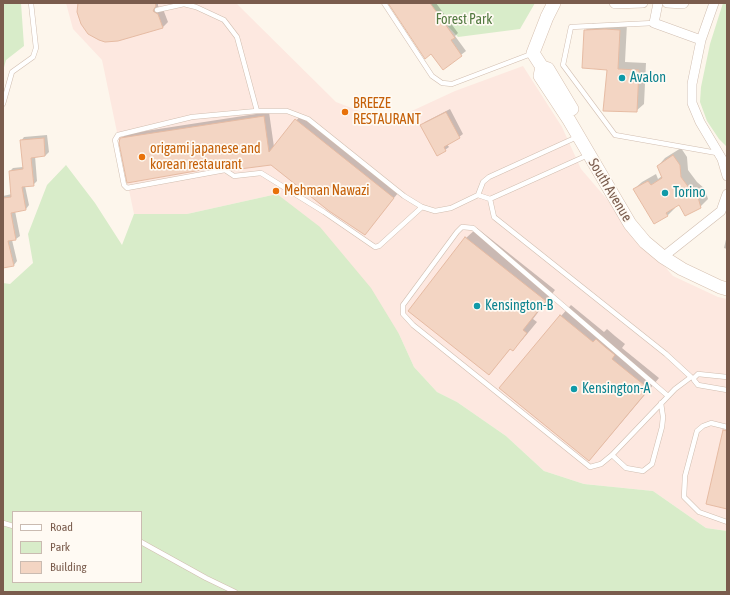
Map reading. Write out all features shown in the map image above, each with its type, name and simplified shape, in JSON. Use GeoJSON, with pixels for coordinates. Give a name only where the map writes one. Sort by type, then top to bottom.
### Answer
{"type":"FeatureCollection","features":[{"type":"Feature","properties":{"kind":"street"},"geometry":{"type":"LineString","coordinates":[[533,54],[546,17],[554,3]]}},
{"type":"Feature","properties":{"kind":"street"},"geometry":{"type":"LineString","coordinates":[[614,3],[643,3]]}},
{"type":"Feature","properties":{"kind":"street"},"geometry":{"type":"LineString","coordinates":[[658,3],[654,23],[701,40]]}},
{"type":"Feature","properties":{"kind":"street"},"geometry":{"type":"LineString","coordinates":[[667,3],[684,3]]}},
{"type":"Feature","properties":{"kind":"street"},"geometry":{"type":"LineString","coordinates":[[714,3],[701,40],[692,84],[692,103],[700,122],[722,159],[727,176]]}},
{"type":"Feature","properties":{"kind":"street","name":"South Avenue"},"geometry":{"type":"LineString","coordinates":[[533,54],[542,67],[540,76],[578,136],[630,224],[645,242],[682,270],[727,289]]}},
{"type":"Feature","properties":{"kind":"street"},"geometry":{"type":"LineString","coordinates":[[542,67],[548,69],[621,197],[646,236],[678,260],[727,284]]}},
{"type":"Feature","properties":{"kind":"street"},"geometry":{"type":"LineString","coordinates":[[668,253],[725,208],[727,194]]}},
{"type":"Feature","properties":{"kind":"lane"},"geometry":{"type":"LineString","coordinates":[[3,104],[12,72],[33,57],[36,48],[31,3]]}},
{"type":"Feature","properties":{"kind":"lane"},"geometry":{"type":"LineString","coordinates":[[384,3],[432,76],[442,83],[452,84],[533,54]]}},
{"type":"Feature","properties":{"kind":"lane"},"geometry":{"type":"LineString","coordinates":[[157,10],[184,4],[196,7],[224,20],[237,37],[258,111]]}},
{"type":"Feature","properties":{"kind":"lane"},"geometry":{"type":"LineString","coordinates":[[654,23],[571,27],[563,65],[615,135],[719,153]]}},
{"type":"Feature","properties":{"kind":"lane"},"geometry":{"type":"LineString","coordinates":[[422,207],[379,246],[374,247],[324,212],[261,172],[234,176],[225,170],[127,188],[125,186],[115,140],[118,135],[192,117],[258,111],[287,111],[308,119],[404,196],[422,207],[435,211],[451,208],[478,195],[483,182],[489,177],[578,136]]}},
{"type":"Feature","properties":{"kind":"lane"},"geometry":{"type":"LineString","coordinates":[[478,195],[490,200],[589,155]]}},
{"type":"Feature","properties":{"kind":"lane"},"geometry":{"type":"LineString","coordinates":[[490,200],[494,217],[666,354],[692,377],[698,385],[727,390]]}},
{"type":"Feature","properties":{"kind":"lane"},"geometry":{"type":"LineString","coordinates":[[668,396],[473,228],[462,228],[456,232],[403,305],[403,314],[413,325],[590,467],[601,464],[612,455],[668,396],[692,377],[698,374],[727,377]]}},
{"type":"Feature","properties":{"kind":"lane"},"geometry":{"type":"LineString","coordinates":[[612,455],[626,468],[643,471],[652,464],[662,427],[663,417],[661,403]]}},
{"type":"Feature","properties":{"kind":"lane"},"geometry":{"type":"LineString","coordinates":[[727,427],[711,423],[703,426],[697,431],[686,476],[684,497],[699,512],[727,522]]}},
{"type":"Feature","properties":{"kind":"lane"},"geometry":{"type":"LineString","coordinates":[[142,543],[206,578],[235,592]]}},
{"type":"Feature","properties":{"kind":"shaded area"},"geometry":{"type":"Polygon","coordinates":[[[66,3],[236,3],[336,102],[388,122],[455,91],[523,66],[562,127],[581,169],[673,276],[718,297],[727,299],[727,531],[706,528],[653,491],[584,484],[544,471],[506,436],[457,402],[437,392],[414,367],[399,334],[277,194],[187,214],[134,214],[102,60],[73,29],[66,3]]]}},
{"type":"Feature","properties":{"kind":"green space"},"geometry":{"type":"Polygon","coordinates":[[[3,3],[21,3],[24,46],[6,60],[3,71],[3,3]]]}},
{"type":"Feature","properties":{"kind":"green space","name":"Forest Park"},"geometry":{"type":"Polygon","coordinates":[[[426,3],[535,3],[520,29],[458,37],[426,3]]]}},
{"type":"Feature","properties":{"kind":"green space"},"geometry":{"type":"Polygon","coordinates":[[[723,3],[727,3],[727,147],[719,139],[707,121],[700,102],[701,87],[710,44],[723,3]]]}},
{"type":"Feature","properties":{"kind":"green space"},"geometry":{"type":"Polygon","coordinates":[[[66,165],[95,203],[122,245],[134,214],[187,214],[277,194],[320,227],[371,288],[399,334],[414,367],[437,392],[457,402],[506,436],[544,471],[584,484],[653,491],[706,528],[727,531],[727,592],[3,592],[3,283],[10,284],[33,263],[28,234],[47,185],[66,165]]]}},
{"type":"Feature","properties":{"kind":"building"},"geometry":{"type":"Polygon","coordinates":[[[78,3],[155,3],[156,6],[153,11],[158,14],[163,28],[118,41],[105,42],[88,34],[81,24],[77,12],[78,3]]]}},
{"type":"Feature","properties":{"kind":"building"},"geometry":{"type":"Polygon","coordinates":[[[388,3],[430,3],[455,38],[451,40],[462,56],[443,70],[431,54],[425,59],[388,3]]]}},
{"type":"Feature","properties":{"kind":"building","name":"Avalon"},"geometry":{"type":"Polygon","coordinates":[[[584,30],[620,30],[618,69],[639,70],[637,112],[603,111],[607,70],[582,68],[584,30]]]}},
{"type":"Feature","properties":{"kind":"building"},"geometry":{"type":"Polygon","coordinates":[[[446,112],[460,138],[444,147],[446,151],[437,156],[420,125],[446,112]]]}},
{"type":"Feature","properties":{"kind":"building"},"geometry":{"type":"Polygon","coordinates":[[[264,116],[269,152],[295,119],[394,198],[365,235],[329,211],[271,165],[232,170],[224,166],[127,183],[119,143],[120,138],[264,116]]]}},
{"type":"Feature","properties":{"kind":"building"},"geometry":{"type":"Polygon","coordinates":[[[44,138],[45,156],[31,158],[34,186],[22,187],[26,210],[11,213],[16,240],[8,241],[14,266],[3,268],[3,198],[11,197],[9,171],[23,169],[20,140],[44,138]]]}},
{"type":"Feature","properties":{"kind":"building","name":"Torino"},"geometry":{"type":"Polygon","coordinates":[[[673,155],[680,165],[681,177],[698,197],[701,208],[685,216],[679,205],[666,213],[668,216],[654,224],[633,189],[648,181],[651,185],[662,178],[657,166],[673,155]]]}},
{"type":"Feature","properties":{"kind":"building","name":"Kensington-B"},"geometry":{"type":"Polygon","coordinates":[[[465,237],[546,301],[523,330],[527,333],[513,351],[510,349],[489,375],[408,311],[465,237]]]}},
{"type":"Feature","properties":{"kind":"building","name":"Kensington-A"},"geometry":{"type":"Polygon","coordinates":[[[560,315],[593,342],[596,339],[615,355],[612,359],[649,389],[589,461],[499,388],[560,315]]]}},
{"type":"Feature","properties":{"kind":"building"},"geometry":{"type":"Polygon","coordinates":[[[723,430],[727,431],[727,509],[706,504],[723,430]]]}},
{"type":"Feature","properties":{"kind":"place","name":"Avalon"},"geometry":{"type":"Point","coordinates":[622,78]}},
{"type":"Feature","properties":{"kind":"place","name":"BREEZE RESTAURANT"},"geometry":{"type":"Point","coordinates":[345,112]}},
{"type":"Feature","properties":{"kind":"place","name":"origami japanese and korean restaurant"},"geometry":{"type":"Point","coordinates":[142,157]}},
{"type":"Feature","properties":{"kind":"place","name":"Mehman Nawazi"},"geometry":{"type":"Point","coordinates":[276,191]}},
{"type":"Feature","properties":{"kind":"place","name":"Torino"},"geometry":{"type":"Point","coordinates":[665,193]}},
{"type":"Feature","properties":{"kind":"place","name":"Kensington-B"},"geometry":{"type":"Point","coordinates":[477,306]}},
{"type":"Feature","properties":{"kind":"place","name":"Kensington-A"},"geometry":{"type":"Point","coordinates":[574,389]}}]}
